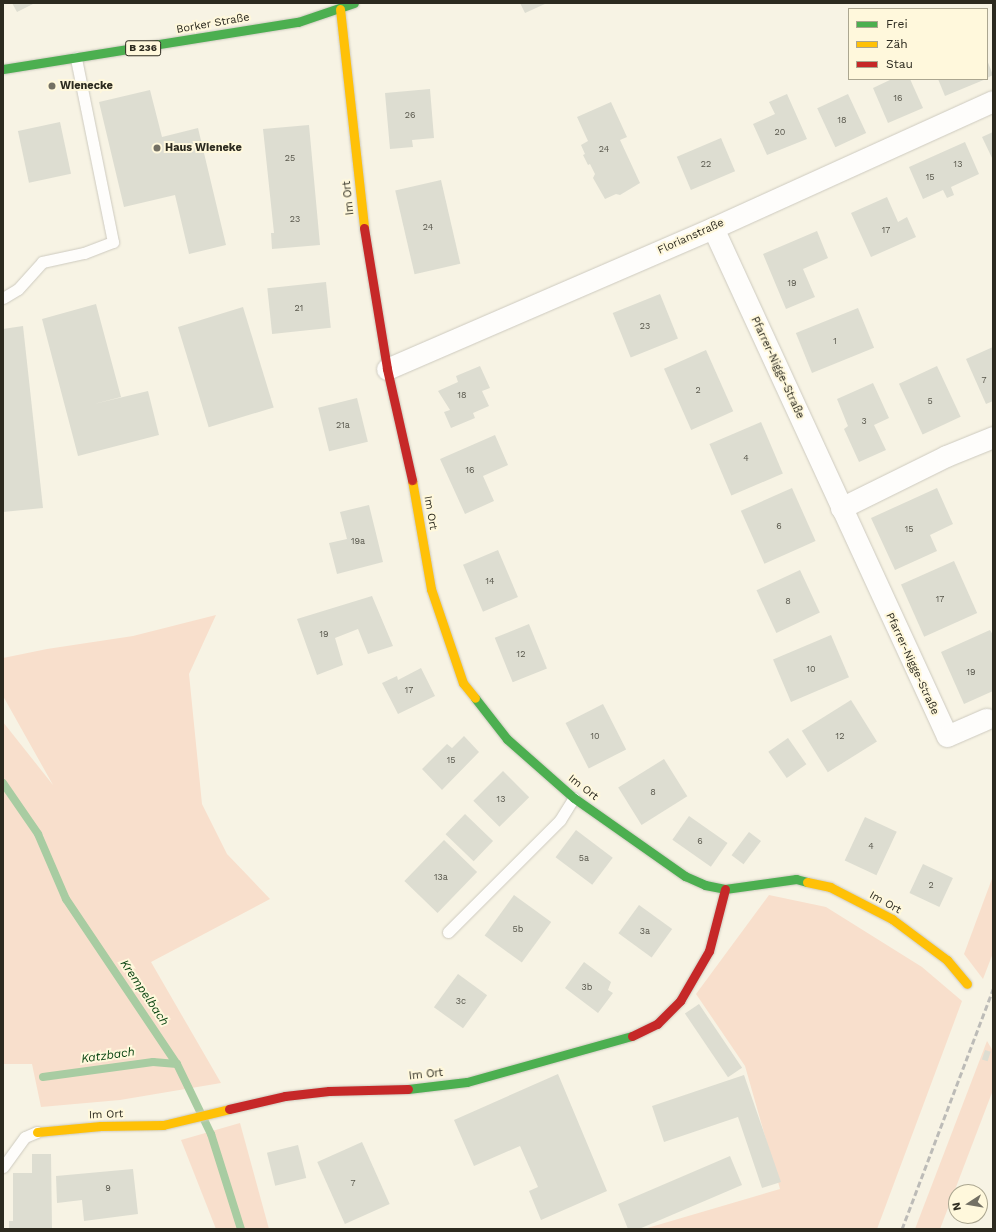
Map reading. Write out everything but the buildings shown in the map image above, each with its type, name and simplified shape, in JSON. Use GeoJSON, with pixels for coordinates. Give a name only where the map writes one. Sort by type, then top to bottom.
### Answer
{"type":"FeatureCollection","features":[{"type":"Feature","properties":{"kind":"street","name":"Borker Straße"},"geometry":{"type":"LineString","coordinates":[[3,69],[275,26],[340,9],[354,3]]}},
{"type":"Feature","properties":{"kind":"street","name":"Im Ort"},"geometry":{"type":"LineString","coordinates":[[340,9],[369,269],[387,369],[411,475],[431,589],[463,682],[507,739],[574,798],[685,876],[705,886],[725,889],[796,879],[830,887],[892,919],[947,960],[967,984]]}},
{"type":"Feature","properties":{"kind":"street","name":"Florianstraße"},"geometry":{"type":"LineString","coordinates":[[387,369],[713,228],[993,101]]}},
{"type":"Feature","properties":{"kind":"street","name":"Pfarrer-Nigge-Straße"},"geometry":{"type":"LineString","coordinates":[[713,228],[947,736],[986,719]]}},
{"type":"Feature","properties":{"kind":"street"},"geometry":{"type":"LineString","coordinates":[[841,508],[946,456],[993,437]]}},
{"type":"Feature","properties":{"kind":"street","name":"Im Ort"},"geometry":{"type":"LineString","coordinates":[[37,1132],[101,1126],[163,1125],[285,1096],[314,1092],[415,1089],[468,1082],[635,1034],[657,1024],[680,1000],[709,951],[725,889]]}},
{"type":"Feature","properties":{"kind":"lane"},"geometry":{"type":"LineString","coordinates":[[3,298],[18,289],[42,262],[84,253],[113,242],[76,58]]}},
{"type":"Feature","properties":{"kind":"lane"},"geometry":{"type":"LineString","coordinates":[[448,932],[560,820],[574,798]]}},
{"type":"Feature","properties":{"kind":"lane"},"geometry":{"type":"LineString","coordinates":[[3,1167],[25,1137],[37,1132]]}},
{"type":"Feature","properties":{"kind":"shaded area"},"geometry":{"type":"Polygon","coordinates":[[[216,615],[189,674],[202,804],[227,854],[270,899],[151,962],[221,1083],[120,1100],[41,1107],[32,1064],[3,1064],[3,722],[53,785],[3,696],[3,658],[47,649],[133,636],[216,615]]]}},
{"type":"Feature","properties":{"kind":"shaded area"},"geometry":{"type":"Polygon","coordinates":[[[993,876],[993,953],[983,979],[964,954],[993,876]]]}},
{"type":"Feature","properties":{"kind":"shaded area"},"geometry":{"type":"Polygon","coordinates":[[[769,895],[826,907],[922,967],[962,1001],[877,1229],[644,1229],[780,1189],[745,1066],[696,994],[769,895]]]}},
{"type":"Feature","properties":{"kind":"shaded area"},"geometry":{"type":"Polygon","coordinates":[[[987,1041],[993,1051],[993,1090],[957,1184],[948,1184],[948,1208],[940,1229],[915,1229],[987,1041]]]}},
{"type":"Feature","properties":{"kind":"shaded area"},"geometry":{"type":"Polygon","coordinates":[[[240,1123],[269,1229],[216,1229],[181,1140],[240,1123]]]}},
{"type":"Feature","properties":{"kind":"waterway","name":"Krempelbach"},"geometry":{"type":"LineString","coordinates":[[3,783],[38,834],[66,899],[177,1064],[211,1134],[241,1229]]}},
{"type":"Feature","properties":{"kind":"waterway","name":"Katzbach"},"geometry":{"type":"LineString","coordinates":[[43,1077],[153,1062],[177,1064]]}},
{"type":"Feature","properties":{"kind":"railway"},"geometry":{"type":"LineString","coordinates":[[902,1229],[993,989]]}},
{"type":"Feature","properties":{"kind":"traffic: fast"},"geometry":{"type":"LineString","coordinates":[[3,69],[298,22],[354,3]]}},
{"type":"Feature","properties":{"kind":"traffic: fast"},"geometry":{"type":"LineString","coordinates":[[475,698],[507,739],[574,798],[685,876],[705,885],[725,889],[796,879],[807,882]]}},
{"type":"Feature","properties":{"kind":"traffic: fast"},"geometry":{"type":"LineString","coordinates":[[408,1089],[467,1082],[632,1036]]}},
{"type":"Feature","properties":{"kind":"traffic: slow"},"geometry":{"type":"LineString","coordinates":[[340,9],[364,228]]}},
{"type":"Feature","properties":{"kind":"traffic: slow"},"geometry":{"type":"LineString","coordinates":[[412,480],[431,589],[463,683],[475,698]]}},
{"type":"Feature","properties":{"kind":"traffic: slow"},"geometry":{"type":"LineString","coordinates":[[807,882],[830,887],[892,919],[947,960],[967,984]]}},
{"type":"Feature","properties":{"kind":"traffic: slow"},"geometry":{"type":"LineString","coordinates":[[37,1132],[101,1126],[163,1125],[229,1109]]}},
{"type":"Feature","properties":{"kind":"traffic: jam"},"geometry":{"type":"LineString","coordinates":[[364,228],[387,369],[412,480]]}},
{"type":"Feature","properties":{"kind":"traffic: jam"},"geometry":{"type":"LineString","coordinates":[[632,1036],[657,1024],[680,1001],[709,951],[725,889]]}},
{"type":"Feature","properties":{"kind":"traffic: jam"},"geometry":{"type":"LineString","coordinates":[[229,1109],[285,1096],[329,1091],[408,1089]]}},
{"type":"Feature","properties":{"kind":"place","name":"Wienecke"},"geometry":{"type":"Point","coordinates":[52,86]}},
{"type":"Feature","properties":{"kind":"place","name":"Haus Wieneke"},"geometry":{"type":"Point","coordinates":[157,148]}}]}
